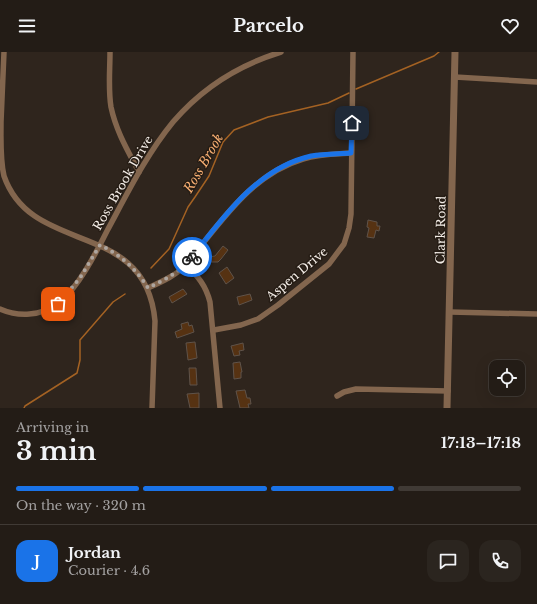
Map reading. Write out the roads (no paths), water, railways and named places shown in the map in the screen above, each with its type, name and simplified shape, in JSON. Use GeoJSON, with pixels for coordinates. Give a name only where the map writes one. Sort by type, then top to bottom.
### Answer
{"type":"FeatureCollection","features":[{"type":"Feature","properties":{"kind":"street"},"geometry":{"type":"LineString","coordinates":[[4,52],[0,157],[4,176],[9,188],[23,206],[44,224],[100,245],[126,262],[148,288],[154,307],[155,321],[152,408]]}},
{"type":"Feature","properties":{"kind":"street"},"geometry":{"type":"LineString","coordinates":[[110,52],[110,91],[113,116],[118,130],[139,172]]}},
{"type":"Feature","properties":{"kind":"street","name":"Ross Brook Drive"},"geometry":{"type":"LineString","coordinates":[[0,309],[14,314],[30,314],[49,309],[58,304],[80,278],[100,245],[139,172],[173,122],[205,91],[244,66],[281,52]]}},
{"type":"Feature","properties":{"kind":"street","name":"Aspen Drive"},"geometry":{"type":"LineString","coordinates":[[214,330],[241,325],[264,316],[328,264],[341,249],[347,236],[351,214],[353,52]]}},
{"type":"Feature","properties":{"kind":"street","name":"Clark Road"},"geometry":{"type":"LineString","coordinates":[[447,408],[455,52]]}},
{"type":"Feature","properties":{"kind":"street"},"geometry":{"type":"LineString","coordinates":[[455,77],[537,82]]}},
{"type":"Feature","properties":{"kind":"street"},"geometry":{"type":"LineString","coordinates":[[148,288],[169,277],[186,265],[245,194],[264,178],[286,165],[302,159],[328,154],[351,153]]}},
{"type":"Feature","properties":{"kind":"street"},"geometry":{"type":"LineString","coordinates":[[186,265],[197,274],[206,288],[210,302],[214,330],[220,408]]}},
{"type":"Feature","properties":{"kind":"street"},"geometry":{"type":"LineString","coordinates":[[450,312],[537,314]]}},
{"type":"Feature","properties":{"kind":"street"},"geometry":{"type":"LineString","coordinates":[[337,396],[344,392],[356,390],[448,391]]}},
{"type":"Feature","properties":{"kind":"waterway","name":"Ross Brook"},"geometry":{"type":"LineString","coordinates":[[356,89],[434,56],[439,52]]}},
{"type":"Feature","properties":{"kind":"waterway","name":"Ross Brook"},"geometry":{"type":"LineString","coordinates":[[151,268],[169,249],[188,207],[209,176],[223,142],[234,130],[268,117],[328,103],[349,93]]}},
{"type":"Feature","properties":{"kind":"waterway","name":"Ross Brook"},"geometry":{"type":"LineString","coordinates":[[24,408],[77,373],[80,360],[80,340],[113,302],[125,294]]}}]}
